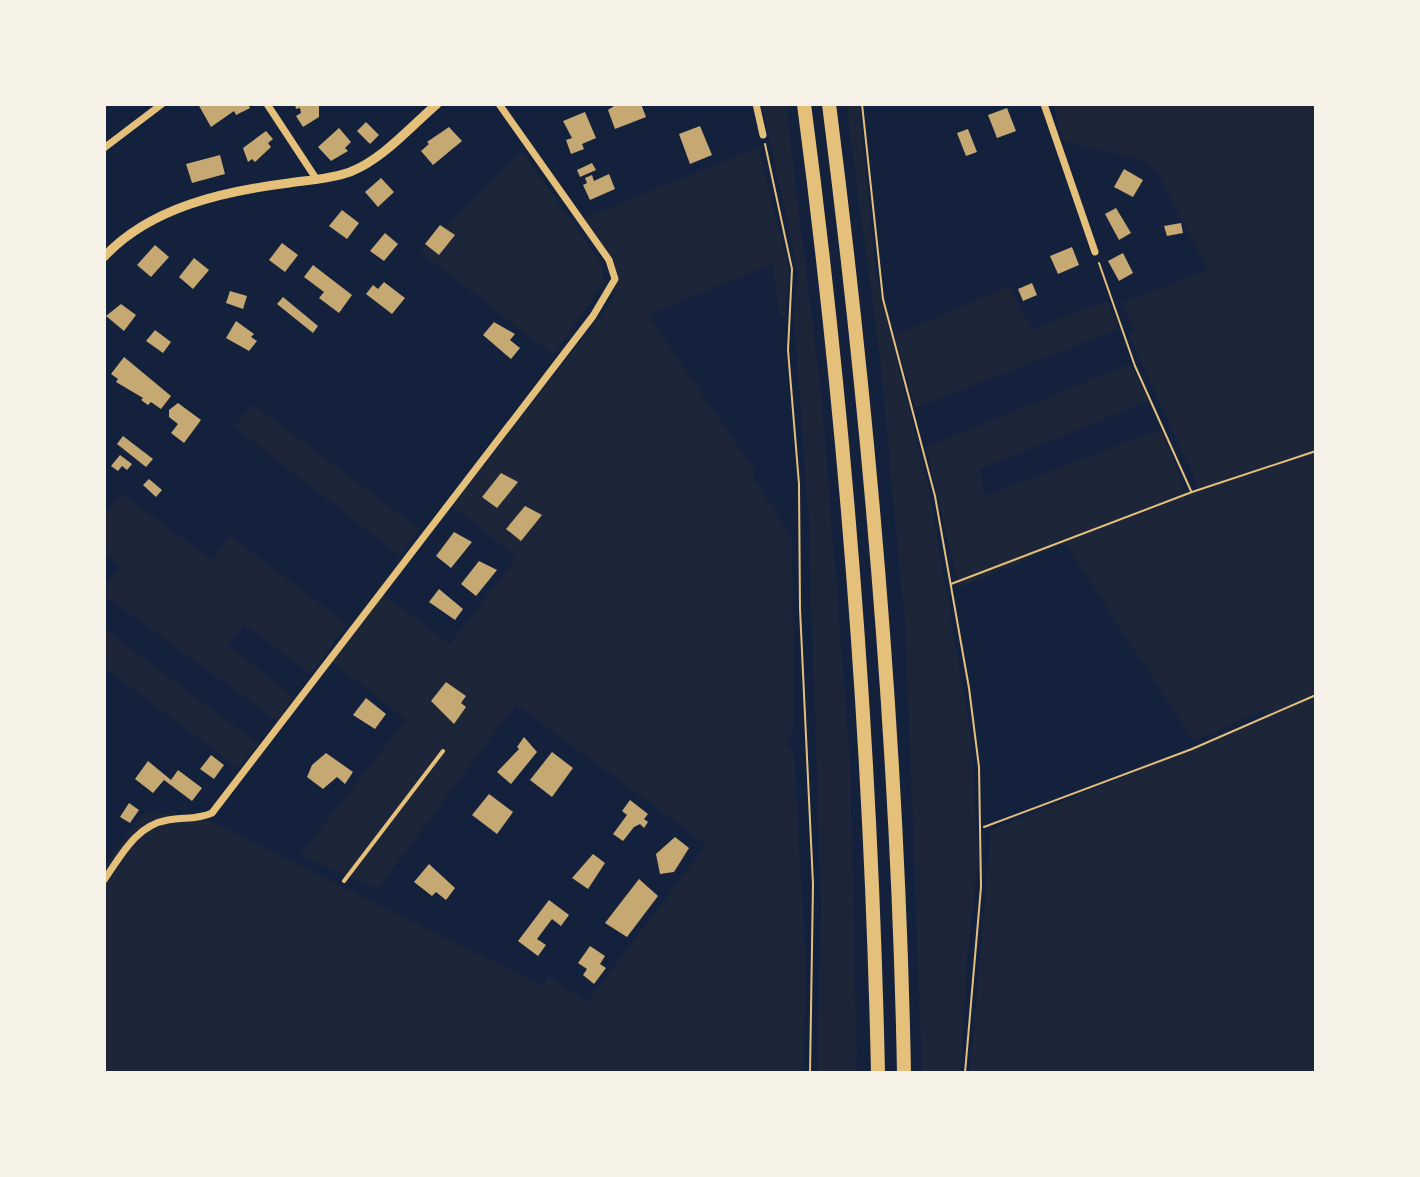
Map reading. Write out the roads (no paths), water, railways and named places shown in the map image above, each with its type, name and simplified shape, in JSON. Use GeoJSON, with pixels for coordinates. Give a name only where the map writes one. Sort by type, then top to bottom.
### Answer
{"type":"FeatureCollection","features":[{"type":"Feature","properties":{"kind":"highway"},"geometry":{"type":"LineString","coordinates":[[804,104],[849,513],[869,796],[878,1073]]}},
{"type":"Feature","properties":{"kind":"highway"},"geometry":{"type":"LineString","coordinates":[[829,104],[863,384],[888,674],[904,1073]]}},
{"type":"Feature","properties":{"kind":"street"},"geometry":{"type":"LineString","coordinates":[[104,148],[162,104]]}},
{"type":"Feature","properties":{"kind":"street"},"geometry":{"type":"LineString","coordinates":[[267,104],[317,180]]}},
{"type":"Feature","properties":{"kind":"street"},"geometry":{"type":"LineString","coordinates":[[104,257],[134,232],[170,212],[230,192],[317,180],[352,171],[376,157],[437,104]]}},
{"type":"Feature","properties":{"kind":"street"},"geometry":{"type":"LineString","coordinates":[[104,880],[137,834],[151,824],[212,813],[593,316],[615,279],[609,260],[499,104]]}},
{"type":"Feature","properties":{"kind":"street"},"geometry":{"type":"LineString","coordinates":[[756,104],[763,135]]}},
{"type":"Feature","properties":{"kind":"street"},"geometry":{"type":"LineString","coordinates":[[1044,104],[1095,252]]}},
{"type":"Feature","properties":{"kind":"lane"},"geometry":{"type":"LineString","coordinates":[[344,881],[443,751]]}}]}
